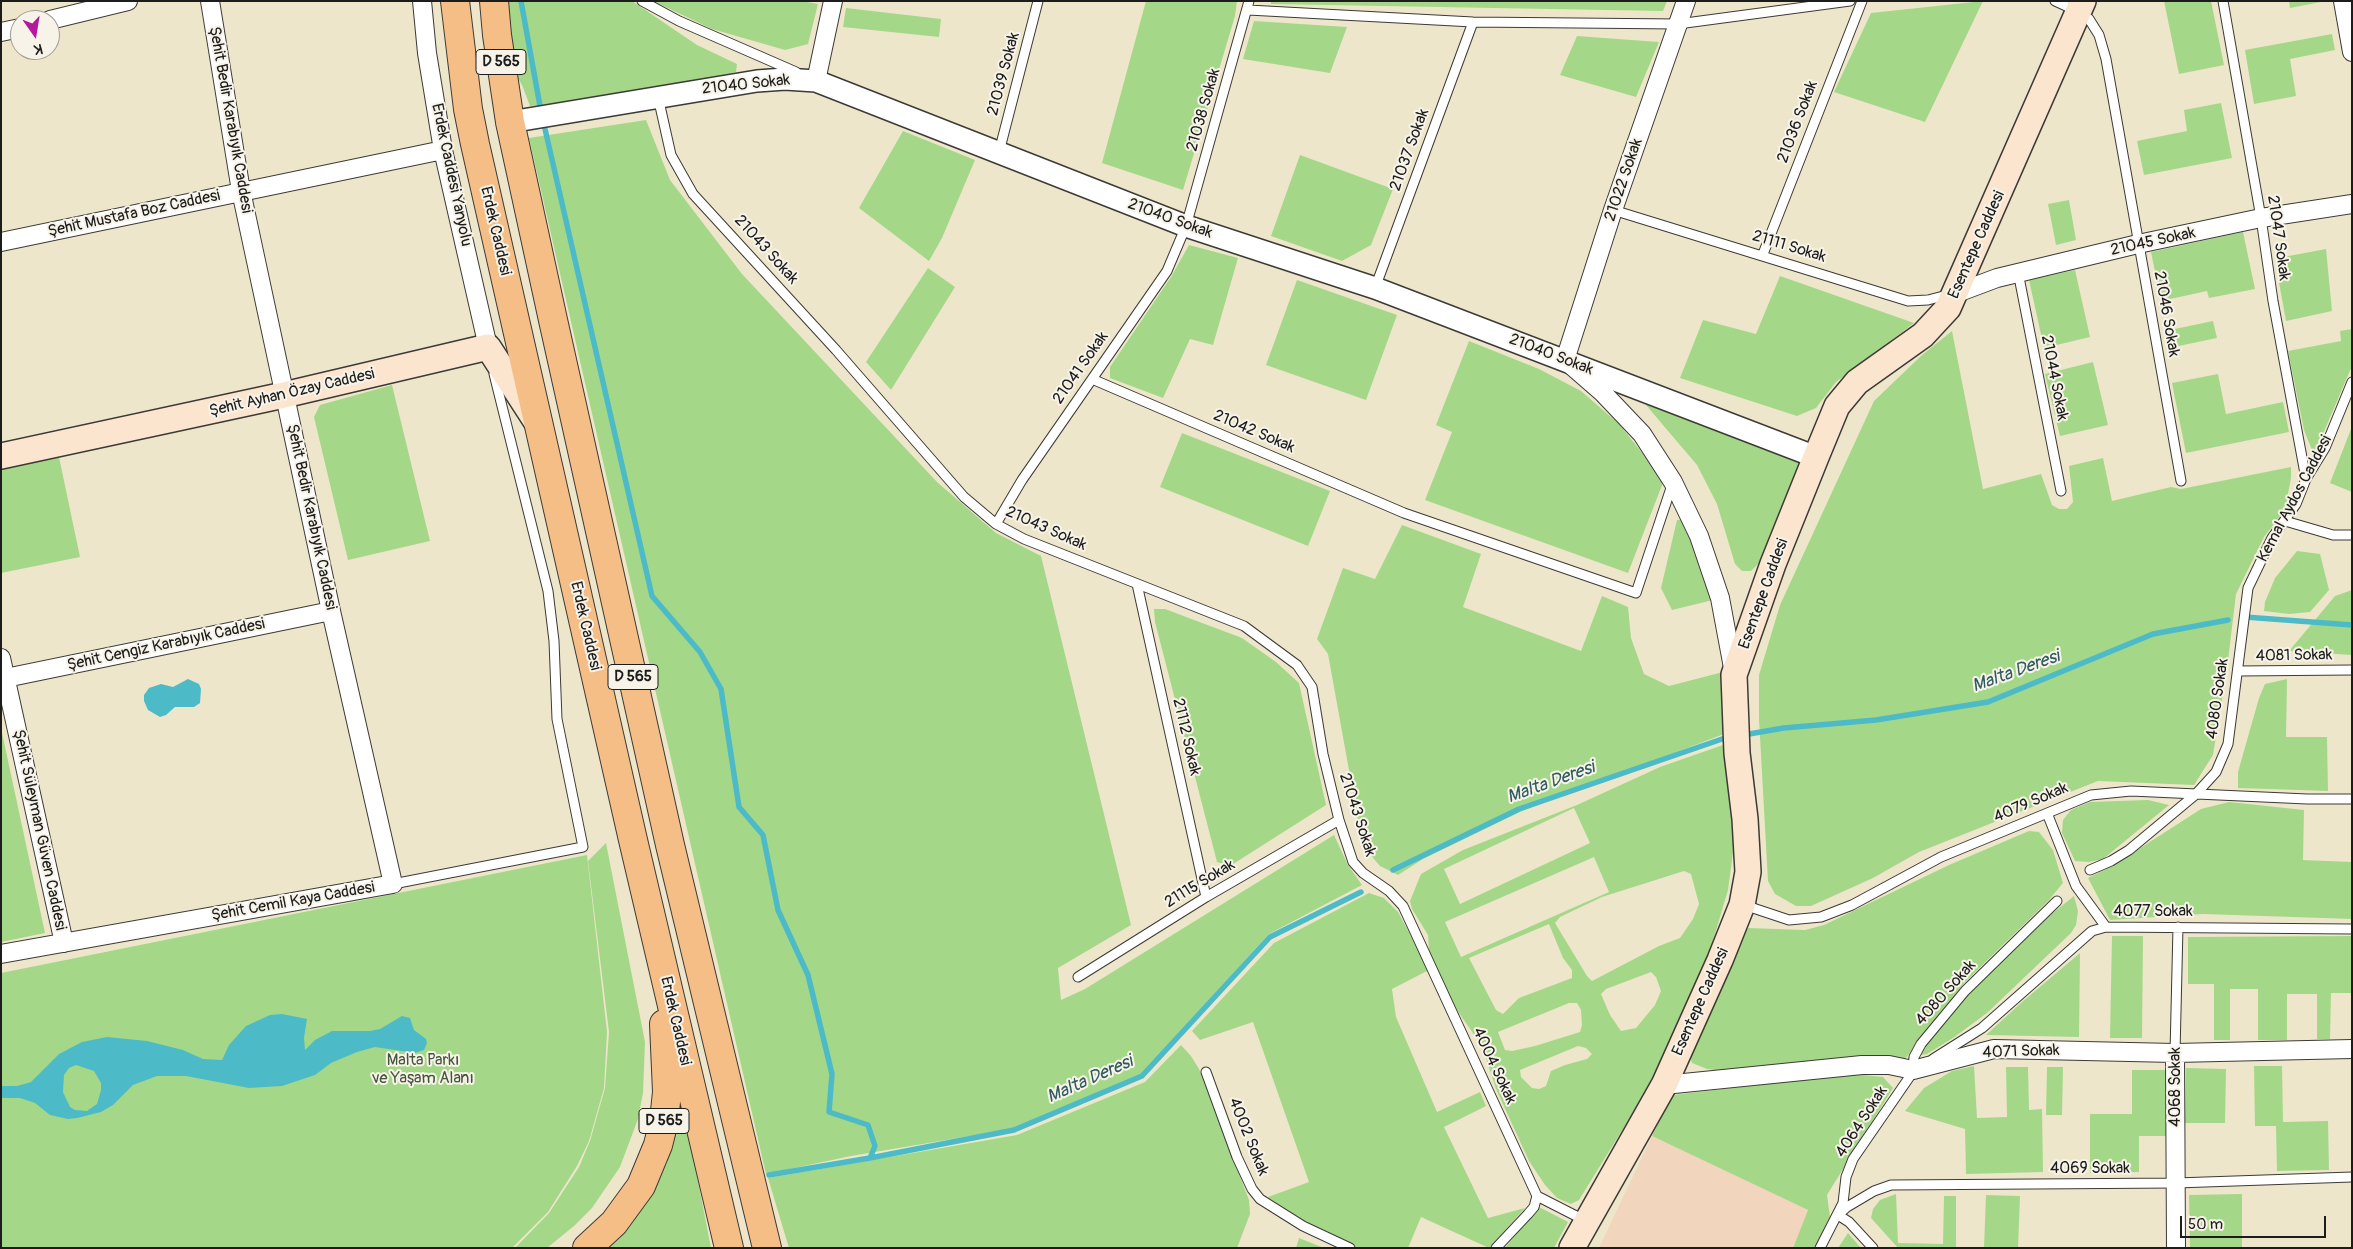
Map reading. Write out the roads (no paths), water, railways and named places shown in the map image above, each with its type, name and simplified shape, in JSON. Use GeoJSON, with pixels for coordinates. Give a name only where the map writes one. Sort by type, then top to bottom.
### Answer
{"type":"FeatureCollection","features":[{"type":"Feature","properties":{"kind":"highway","name":"Erdek Caddesi"},"geometry":{"type":"LineString","coordinates":[[455,1],[468,109],[728,1244]]}},
{"type":"Feature","properties":{"kind":"highway","name":"D 565"},"geometry":{"type":"LineString","coordinates":[[494,1],[510,122],[670,845],[765,1239]]}},
{"type":"Feature","properties":{"kind":"highway","name":"D 565"},"geometry":{"type":"LineString","coordinates":[[586,1248],[614,1223],[641,1186],[658,1145],[664,1121],[667,1092],[664,970]]}},
{"type":"Feature","properties":{"kind":"main road","name":"Esentepe Caddesi"},"geometry":{"type":"LineString","coordinates":[[1572,1248],[1664,1085],[1720,960],[1742,905],[1748,872],[1745,819],[1737,753],[1734,675],[1773,564],[1816,457],[1838,406],[1857,382],[1923,335],[1948,308],[1957,292],[2081,6]]}},
{"type":"Feature","properties":{"kind":"main road"},"geometry":{"type":"LineString","coordinates":[[488,347],[540,428]]}},
{"type":"Feature","properties":{"kind":"main road","name":"Şehit Ayhan Özay Caddesi"},"geometry":{"type":"LineString","coordinates":[[1,456],[284,395],[488,347]]}},
{"type":"Feature","properties":{"kind":"street"},"geometry":{"type":"LineString","coordinates":[[60,18],[128,1]]}},
{"type":"Feature","properties":{"kind":"street","name":"Şehit Bedir Karabıyık Caddesi"},"geometry":{"type":"LineString","coordinates":[[210,1],[241,191],[392,884]]}},
{"type":"Feature","properties":{"kind":"street","name":"Erdek Caddesi Yanyolu"},"geometry":{"type":"LineString","coordinates":[[422,1],[427,53],[443,150],[488,347]]}},
{"type":"Feature","properties":{"kind":"street"},"geometry":{"type":"LineString","coordinates":[[816,81],[833,1]]}},
{"type":"Feature","properties":{"kind":"street","name":"21022 Sokak"},"geometry":{"type":"LineString","coordinates":[[1565,360],[1613,210],[1686,1]]}},
{"type":"Feature","properties":{"kind":"street"},"geometry":{"type":"LineString","coordinates":[[2344,1],[2352,52]]}},
{"type":"Feature","properties":{"kind":"street","name":"21040 Sokak"},"geometry":{"type":"LineString","coordinates":[[510,122],[757,81],[785,79],[816,81],[998,154],[1186,226],[1375,288],[1816,457]]}},
{"type":"Feature","properties":{"kind":"street","name":"Şehit Mustafa Boz Caddesi"},"geometry":{"type":"LineString","coordinates":[[1,242],[443,150]]}},
{"type":"Feature","properties":{"kind":"street","name":"21045 Sokak"},"geometry":{"type":"LineString","coordinates":[[1957,292],[2018,272],[2138,244],[2261,218],[2352,204]]}},
{"type":"Feature","properties":{"kind":"street","name":"Esentepe Caddesi"},"geometry":{"type":"LineString","coordinates":[[1565,360],[1603,392],[1642,434],[1673,482],[1699,536],[1720,598],[1734,675]]}},
{"type":"Feature","properties":{"kind":"street","name":"Şehit Cengiz Karabıyık Caddesi"},"geometry":{"type":"LineString","coordinates":[[3,679],[331,611]]}},
{"type":"Feature","properties":{"kind":"street","name":"Şehit Süleyman Güven Caddesi"},"geometry":{"type":"LineString","coordinates":[[1,658],[3,679],[64,943]]}},
{"type":"Feature","properties":{"kind":"street","name":"Şehit Cemil Kaya Caddesi"},"geometry":{"type":"LineString","coordinates":[[1,954],[392,884]]}},
{"type":"Feature","properties":{"kind":"street","name":"4071 Sokak"},"geometry":{"type":"LineString","coordinates":[[1664,1085],[1862,1065],[1889,1065],[1913,1070],[1994,1049],[2176,1053],[2352,1049]]}},
{"type":"Feature","properties":{"kind":"street","name":"4068 Sokak"},"geometry":{"type":"LineString","coordinates":[[2176,1053],[2176,1248]]}},
{"type":"Feature","properties":{"kind":"lane"},"geometry":{"type":"LineString","coordinates":[[642,1],[678,21],[816,81]]}},
{"type":"Feature","properties":{"kind":"lane","name":"21039 Sokak"},"geometry":{"type":"LineString","coordinates":[[998,154],[1038,1]]}},
{"type":"Feature","properties":{"kind":"lane"},"geometry":{"type":"LineString","coordinates":[[1248,6],[1473,22],[1678,24],[1850,1]]}},
{"type":"Feature","properties":{"kind":"lane","name":"21036 Sokak"},"geometry":{"type":"LineString","coordinates":[[1763,254],[1862,1]]}},
{"type":"Feature","properties":{"kind":"lane"},"geometry":{"type":"LineString","coordinates":[[2056,1],[2081,6]]}},
{"type":"Feature","properties":{"kind":"lane","name":"21047 Sokak"},"geometry":{"type":"LineString","coordinates":[[2223,1],[2261,218],[2273,300],[2306,479]]}},
{"type":"Feature","properties":{"kind":"lane","name":"21038 Sokak"},"geometry":{"type":"LineString","coordinates":[[1186,226],[1248,6]]}},
{"type":"Feature","properties":{"kind":"lane","name":"21046 Sokak"},"geometry":{"type":"LineString","coordinates":[[2081,6],[2099,35],[2106,59],[2181,481]]}},
{"type":"Feature","properties":{"kind":"lane","name":"21037 Sokak"},"geometry":{"type":"LineString","coordinates":[[1375,288],[1473,22]]}},
{"type":"Feature","properties":{"kind":"lane","name":"21043 Sokak"},"geometry":{"type":"LineString","coordinates":[[658,97],[671,155],[693,194],[836,350],[964,497],[996,524],[1024,538],[1244,626],[1297,665],[1312,687],[1323,754],[1339,820],[1353,862],[1363,874],[1389,891]]}},
{"type":"Feature","properties":{"kind":"lane","name":"21111 Sokak"},"geometry":{"type":"LineString","coordinates":[[1613,210],[1763,254],[1908,301],[1928,300],[1957,292]]}},
{"type":"Feature","properties":{"kind":"lane","name":"21041 Sokak"},"geometry":{"type":"LineString","coordinates":[[996,524],[1022,480],[1167,271],[1186,226]]}},
{"type":"Feature","properties":{"kind":"lane","name":"21044 Sokak"},"geometry":{"type":"LineString","coordinates":[[2018,272],[2061,491]]}},
{"type":"Feature","properties":{"kind":"lane","name":"Şehit Cemil Kaya Caddesi"},"geometry":{"type":"LineString","coordinates":[[392,884],[584,847],[557,719],[554,641],[548,591],[488,347]]}},
{"type":"Feature","properties":{"kind":"lane","name":"21042 Sokak"},"geometry":{"type":"LineString","coordinates":[[1092,379],[1404,513],[1636,593],[1673,482]]}},
{"type":"Feature","properties":{"kind":"lane","name":"Kemal Aydos Caddesi"},"geometry":{"type":"LineString","coordinates":[[2248,588],[2272,538],[2285,521],[2306,479],[2325,448],[2352,382]]}},
{"type":"Feature","properties":{"kind":"lane"},"geometry":{"type":"LineString","coordinates":[[2285,521],[2333,536],[2352,535]]}},
{"type":"Feature","properties":{"kind":"lane","name":"21112 Sokak"},"geometry":{"type":"LineString","coordinates":[[1137,584],[1206,897]]}},
{"type":"Feature","properties":{"kind":"lane","name":"4080 Sokak"},"geometry":{"type":"LineString","coordinates":[[2090,870],[2111,861],[2128,850],[2195,795],[2216,772],[2228,744],[2248,588]]}},
{"type":"Feature","properties":{"kind":"lane","name":"4081 Sokak"},"geometry":{"type":"LineString","coordinates":[[2238,672],[2352,670]]}},
{"type":"Feature","properties":{"kind":"lane","name":"4079 Sokak"},"geometry":{"type":"LineString","coordinates":[[1742,905],[1789,920],[1821,918],[1852,906],[1941,857],[2091,795],[2111,792],[2352,798]]}},
{"type":"Feature","properties":{"kind":"lane"},"geometry":{"type":"LineString","coordinates":[[2047,814],[2076,886],[2106,927]]}},
{"type":"Feature","properties":{"kind":"lane","name":"21115 Sokak"},"geometry":{"type":"LineString","coordinates":[[1078,977],[1206,897],[1339,820]]}},
{"type":"Feature","properties":{"kind":"lane","name":"4004 Sokak"},"geometry":{"type":"LineString","coordinates":[[1389,891],[1403,906],[1537,1196]]}},
{"type":"Feature","properties":{"kind":"lane","name":"4080 Sokak"},"geometry":{"type":"LineString","coordinates":[[1913,1070],[1914,1057],[1921,1044],[1965,991],[2057,900]]}},
{"type":"Feature","properties":{"kind":"lane","name":"4077 Sokak"},"geometry":{"type":"LineString","coordinates":[[1913,1070],[1982,1028],[2092,931],[2106,927],[2352,929]]}},
{"type":"Feature","properties":{"kind":"lane","name":"4068 Sokak"},"geometry":{"type":"LineString","coordinates":[[2176,1053],[2178,927]]}},
{"type":"Feature","properties":{"kind":"lane","name":"4064 Sokak"},"geometry":{"type":"LineString","coordinates":[[1820,1248],[1843,1203],[1846,1177],[1853,1159],[1913,1070]]}},
{"type":"Feature","properties":{"kind":"lane","name":"4002 Sokak"},"geometry":{"type":"LineString","coordinates":[[1206,1072],[1237,1157],[1252,1189],[1260,1199],[1303,1226],[1350,1248]]}},
{"type":"Feature","properties":{"kind":"lane","name":"4069 Sokak"},"geometry":{"type":"LineString","coordinates":[[1838,1215],[1847,1207],[1874,1191],[1892,1185],[2176,1183],[2352,1177]]}},
{"type":"Feature","properties":{"kind":"lane"},"geometry":{"type":"LineString","coordinates":[[1496,1248],[1534,1207],[1537,1196],[1586,1221]]}},
{"type":"Feature","properties":{"kind":"lane"},"geometry":{"type":"LineString","coordinates":[[1838,1215],[1849,1222],[1873,1248]]}},
{"type":"Feature","properties":{"kind":"water"},"geometry":{"type":"Polygon","coordinates":[[[188,679],[199,684],[201,689],[200,703],[194,707],[175,707],[166,715],[160,717],[148,710],[144,701],[144,695],[149,688],[161,684],[173,687],[188,679]]]}},
{"type":"Feature","properties":{"kind":"water"},"geometry":{"type":"Polygon","coordinates":[[[282,1014],[307,1019],[304,1038],[305,1050],[315,1040],[332,1031],[370,1031],[380,1029],[402,1016],[410,1018],[414,1030],[426,1039],[427,1043],[424,1050],[415,1053],[375,1047],[357,1052],[331,1063],[315,1075],[282,1086],[249,1088],[186,1076],[157,1076],[133,1085],[113,1105],[101,1112],[77,1118],[68,1119],[50,1115],[35,1103],[20,1098],[1,1098],[1,1086],[17,1086],[31,1082],[59,1054],[82,1042],[107,1037],[147,1041],[183,1050],[203,1059],[222,1060],[229,1045],[246,1026],[270,1015],[282,1014]],[[76,1065],[69,1068],[64,1075],[63,1092],[70,1107],[75,1110],[87,1111],[97,1104],[101,1083],[94,1071],[76,1065]]]}},
{"type":"Feature","properties":{"kind":"waterway"},"geometry":{"type":"LineString","coordinates":[[521,1],[540,106]]}},
{"type":"Feature","properties":{"kind":"waterway"},"geometry":{"type":"LineString","coordinates":[[545,129],[652,596],[700,652],[721,689],[739,807],[763,835],[778,910],[808,975],[832,1074],[829,1112],[868,1125],[875,1146],[870,1158]]}},
{"type":"Feature","properties":{"kind":"waterway","name":"Malta Deresi"},"geometry":{"type":"LineString","coordinates":[[2245,617],[2352,625]]}},
{"type":"Feature","properties":{"kind":"waterway","name":"Malta Deresi"},"geometry":{"type":"LineString","coordinates":[[1749,734],[1784,728],[1876,720],[1988,702],[2153,634],[2228,620]]}},
{"type":"Feature","properties":{"kind":"waterway","name":"Malta Deresi"},"geometry":{"type":"LineString","coordinates":[[1393,870],[1519,809],[1725,738]]}},
{"type":"Feature","properties":{"kind":"waterway","name":"Malta Deresi"},"geometry":{"type":"LineString","coordinates":[[769,1175],[870,1158],[1014,1130],[1142,1076],[1270,937],[1361,892]]}},
{"type":"Feature","properties":{"kind":"park label","name":"Malta Parkı ve Yaşam Alanı"},"geometry":{"type":"Point","coordinates":[423,1070]}}]}
